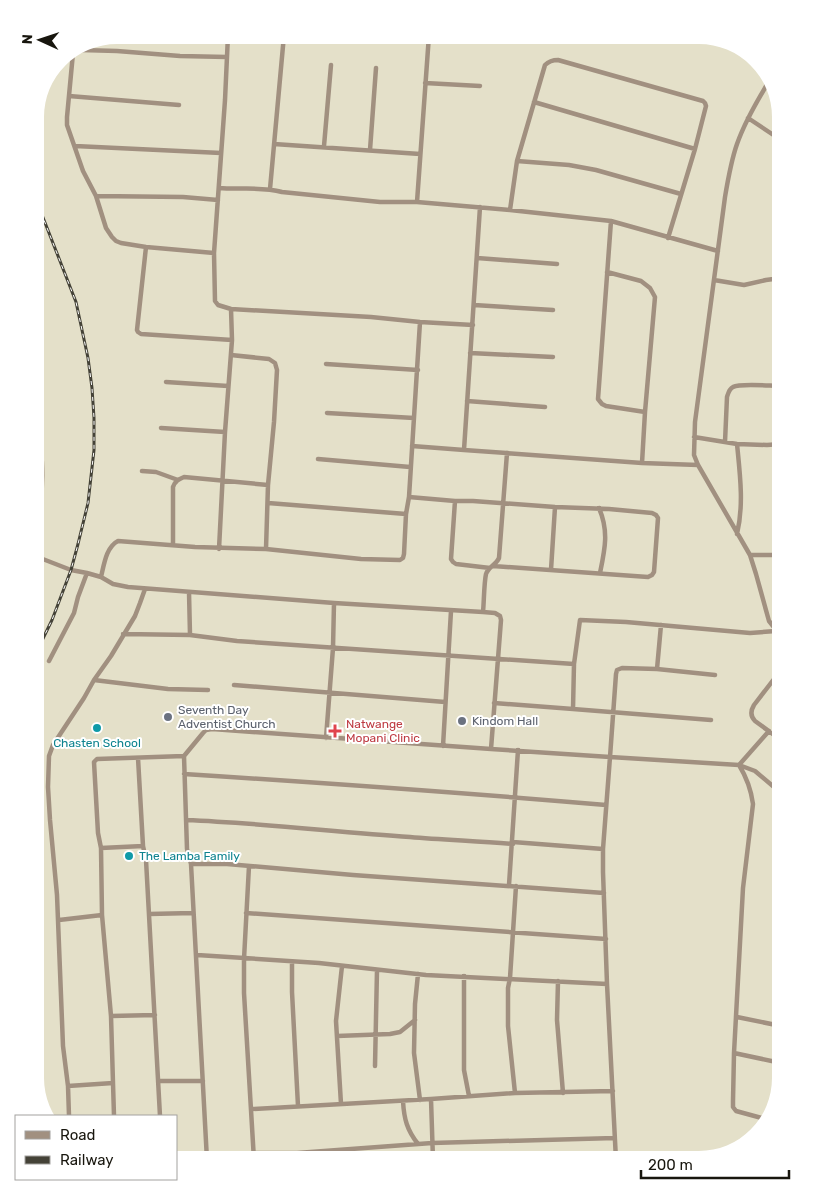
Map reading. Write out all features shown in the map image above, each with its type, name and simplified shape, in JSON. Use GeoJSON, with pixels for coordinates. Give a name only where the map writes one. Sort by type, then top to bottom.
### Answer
{"type":"FeatureCollection","features":[{"type":"Feature","properties":{"kind":"street"},"geometry":{"type":"LineString","coordinates":[[228,44],[214,253],[215,300],[218,305],[231,310],[370,317],[473,325]]}},
{"type":"Feature","properties":{"kind":"street"},"geometry":{"type":"LineString","coordinates":[[270,189],[283,44]]}},
{"type":"Feature","properties":{"kind":"street"},"geometry":{"type":"LineString","coordinates":[[417,202],[428,44]]}},
{"type":"Feature","properties":{"kind":"street"},"geometry":{"type":"LineString","coordinates":[[88,50],[227,57]]}},
{"type":"Feature","properties":{"kind":"street"},"geometry":{"type":"LineString","coordinates":[[72,60],[68,132],[75,146],[83,172],[96,196],[106,228],[112,237],[121,243],[214,253]]}},
{"type":"Feature","properties":{"kind":"street"},"geometry":{"type":"LineString","coordinates":[[510,210],[517,160],[534,102],[545,65],[554,60],[706,103],[695,148],[668,238]]}},
{"type":"Feature","properties":{"kind":"street"},"geometry":{"type":"LineString","coordinates":[[324,146],[331,65]]}},
{"type":"Feature","properties":{"kind":"street"},"geometry":{"type":"LineString","coordinates":[[370,150],[376,68]]}},
{"type":"Feature","properties":{"kind":"street"},"geometry":{"type":"LineString","coordinates":[[425,83],[480,86]]}},
{"type":"Feature","properties":{"kind":"street"},"geometry":{"type":"LineString","coordinates":[[766,87],[748,118],[730,166],[695,422],[694,455],[750,555],[769,621],[772,625]]}},
{"type":"Feature","properties":{"kind":"street"},"geometry":{"type":"LineString","coordinates":[[69,96],[178,105]]}},
{"type":"Feature","properties":{"kind":"street"},"geometry":{"type":"LineString","coordinates":[[534,102],[695,148]]}},
{"type":"Feature","properties":{"kind":"street"},"geometry":{"type":"LineString","coordinates":[[748,118],[772,134]]}},
{"type":"Feature","properties":{"kind":"street"},"geometry":{"type":"LineString","coordinates":[[274,144],[420,154]]}},
{"type":"Feature","properties":{"kind":"street"},"geometry":{"type":"LineString","coordinates":[[75,146],[221,153]]}},
{"type":"Feature","properties":{"kind":"street"},"geometry":{"type":"LineString","coordinates":[[517,160],[569,165],[596,170],[681,194]]}},
{"type":"Feature","properties":{"kind":"street"},"geometry":{"type":"LineString","coordinates":[[219,188],[270,189],[282,192],[370,201],[417,202],[480,207],[611,221],[718,251]]}},
{"type":"Feature","properties":{"kind":"street"},"geometry":{"type":"LineString","coordinates":[[96,196],[183,197],[218,200]]}},
{"type":"Feature","properties":{"kind":"street"},"geometry":{"type":"LineString","coordinates":[[464,450],[480,207]]}},
{"type":"Feature","properties":{"kind":"street"},"geometry":{"type":"LineString","coordinates":[[611,221],[598,399],[606,406],[645,412]]}},
{"type":"Feature","properties":{"kind":"street"},"geometry":{"type":"LineString","coordinates":[[146,246],[138,332],[141,334],[232,340]]}},
{"type":"Feature","properties":{"kind":"street"},"geometry":{"type":"LineString","coordinates":[[477,258],[557,264]]}},
{"type":"Feature","properties":{"kind":"street"},"geometry":{"type":"LineString","coordinates":[[607,272],[641,280],[650,288],[655,297],[642,463]]}},
{"type":"Feature","properties":{"kind":"street"},"geometry":{"type":"LineString","coordinates":[[714,280],[744,285],[772,279]]}},
{"type":"Feature","properties":{"kind":"street"},"geometry":{"type":"LineString","coordinates":[[474,305],[553,310]]}},
{"type":"Feature","properties":{"kind":"street"},"geometry":{"type":"LineString","coordinates":[[219,549],[232,340],[231,310]]}},
{"type":"Feature","properties":{"kind":"street"},"geometry":{"type":"LineString","coordinates":[[101,577],[109,550],[118,541],[219,549],[266,549],[353,558],[400,560],[403,558],[409,497],[420,322]]}},
{"type":"Feature","properties":{"kind":"street"},"geometry":{"type":"LineString","coordinates":[[470,354],[553,356]]}},
{"type":"Feature","properties":{"kind":"street"},"geometry":{"type":"LineString","coordinates":[[231,355],[269,358],[275,363],[277,370],[268,485],[266,549]]}},
{"type":"Feature","properties":{"kind":"street"},"geometry":{"type":"LineString","coordinates":[[326,364],[418,370]]}},
{"type":"Feature","properties":{"kind":"street"},"geometry":{"type":"LineString","coordinates":[[166,382],[228,386]]}},
{"type":"Feature","properties":{"kind":"street"},"geometry":{"type":"LineString","coordinates":[[725,442],[728,392],[733,387],[746,385],[772,386]]}},
{"type":"Feature","properties":{"kind":"street"},"geometry":{"type":"LineString","coordinates":[[467,401],[545,407]]}},
{"type":"Feature","properties":{"kind":"street"},"geometry":{"type":"LineString","coordinates":[[327,413],[414,418]]}},
{"type":"Feature","properties":{"kind":"street"},"geometry":{"type":"LineString","coordinates":[[161,428],[225,432]]}},
{"type":"Feature","properties":{"kind":"street"},"geometry":{"type":"LineString","coordinates":[[694,437],[737,444],[772,445]]}},
{"type":"Feature","properties":{"kind":"street"},"geometry":{"type":"LineString","coordinates":[[737,444],[741,490],[740,524],[737,534]]}},
{"type":"Feature","properties":{"kind":"street"},"geometry":{"type":"LineString","coordinates":[[412,446],[642,463],[698,465]]}},
{"type":"Feature","properties":{"kind":"street"},"geometry":{"type":"LineString","coordinates":[[483,612],[486,574],[497,563],[499,558],[507,453]]}},
{"type":"Feature","properties":{"kind":"street"},"geometry":{"type":"LineString","coordinates":[[318,459],[410,467]]}},
{"type":"Feature","properties":{"kind":"street"},"geometry":{"type":"LineString","coordinates":[[142,471],[156,472],[178,480]]}},
{"type":"Feature","properties":{"kind":"street"},"geometry":{"type":"LineString","coordinates":[[173,545],[173,487],[178,480],[184,477],[268,485]]}},
{"type":"Feature","properties":{"kind":"street"},"geometry":{"type":"LineString","coordinates":[[409,497],[599,508],[656,514],[658,518],[654,572],[648,576],[456,564],[451,559],[455,501]]}},
{"type":"Feature","properties":{"kind":"street"},"geometry":{"type":"LineString","coordinates":[[268,503],[406,514]]}},
{"type":"Feature","properties":{"kind":"street"},"geometry":{"type":"LineString","coordinates":[[551,570],[556,507]]}},
{"type":"Feature","properties":{"kind":"street"},"geometry":{"type":"LineString","coordinates":[[599,508],[605,525],[604,551],[600,573]]}},
{"type":"Feature","properties":{"kind":"street"},"geometry":{"type":"LineString","coordinates":[[750,555],[772,555]]}},
{"type":"Feature","properties":{"kind":"street"},"geometry":{"type":"LineString","coordinates":[[44,560],[71,570],[101,577],[113,584],[128,587],[496,613],[500,616],[501,620],[491,749]]}},
{"type":"Feature","properties":{"kind":"street"},"geometry":{"type":"LineString","coordinates":[[49,661],[74,613],[87,573]]}},
{"type":"Feature","properties":{"kind":"street"},"geometry":{"type":"LineString","coordinates":[[69,1115],[68,1086],[63,1046],[58,920],[48,787],[49,756],[53,745],[135,616],[145,589]]}},
{"type":"Feature","properties":{"kind":"street"},"geometry":{"type":"LineString","coordinates":[[189,592],[190,636]]}},
{"type":"Feature","properties":{"kind":"street"},"geometry":{"type":"LineString","coordinates":[[326,738],[333,648],[334,603]]}},
{"type":"Feature","properties":{"kind":"street"},"geometry":{"type":"LineString","coordinates":[[443,746],[451,611]]}},
{"type":"Feature","properties":{"kind":"street"},"geometry":{"type":"LineString","coordinates":[[573,709],[574,664],[580,620],[750,633],[772,631]]}},
{"type":"Feature","properties":{"kind":"street"},"geometry":{"type":"LineString","coordinates":[[657,670],[661,625]]}},
{"type":"Feature","properties":{"kind":"street"},"geometry":{"type":"LineString","coordinates":[[123,634],[190,636],[237,641],[574,664]]}},
{"type":"Feature","properties":{"kind":"street"},"geometry":{"type":"LineString","coordinates":[[616,1151],[607,984],[603,849],[616,674],[617,670],[622,668],[715,675]]}},
{"type":"Feature","properties":{"kind":"street"},"geometry":{"type":"LineString","coordinates":[[94,680],[168,689],[208,690]]}},
{"type":"Feature","properties":{"kind":"street"},"geometry":{"type":"LineString","coordinates":[[772,681],[754,704],[752,710],[752,719],[772,733]]}},
{"type":"Feature","properties":{"kind":"street"},"geometry":{"type":"LineString","coordinates":[[234,685],[445,702]]}},
{"type":"Feature","properties":{"kind":"street"},"geometry":{"type":"LineString","coordinates":[[494,703],[711,720]]}},
{"type":"Feature","properties":{"kind":"street"},"geometry":{"type":"LineString","coordinates":[[207,1151],[191,864],[187,849],[184,774],[184,756],[206,730],[739,765],[754,771],[772,786]]}},
{"type":"Feature","properties":{"kind":"street"},"geometry":{"type":"LineString","coordinates":[[739,765],[769,731]]}},
{"type":"Feature","properties":{"kind":"street"},"geometry":{"type":"LineString","coordinates":[[509,885],[518,750]]}},
{"type":"Feature","properties":{"kind":"street"},"geometry":{"type":"LineString","coordinates":[[114,1115],[111,1016],[102,915],[101,848],[98,833],[94,762],[97,759],[184,756]]}},
{"type":"Feature","properties":{"kind":"street"},"geometry":{"type":"LineString","coordinates":[[138,758],[143,846],[146,860],[160,1115]]}},
{"type":"Feature","properties":{"kind":"street"},"geometry":{"type":"LineString","coordinates":[[739,765],[750,786],[753,804],[744,873],[733,1101],[736,1111],[760,1118]]}},
{"type":"Feature","properties":{"kind":"street"},"geometry":{"type":"LineString","coordinates":[[184,774],[606,805]]}},
{"type":"Feature","properties":{"kind":"street"},"geometry":{"type":"LineString","coordinates":[[186,820],[412,838],[603,849]]}},
{"type":"Feature","properties":{"kind":"street"},"geometry":{"type":"LineString","coordinates":[[101,848],[143,846]]}},
{"type":"Feature","properties":{"kind":"street"},"geometry":{"type":"LineString","coordinates":[[191,864],[227,864],[604,893]]}},
{"type":"Feature","properties":{"kind":"street"},"geometry":{"type":"LineString","coordinates":[[249,866],[244,993],[254,1151]]}},
{"type":"Feature","properties":{"kind":"street"},"geometry":{"type":"LineString","coordinates":[[515,1093],[507,1009],[516,886]]}},
{"type":"Feature","properties":{"kind":"street"},"geometry":{"type":"LineString","coordinates":[[149,914],[193,913]]}},
{"type":"Feature","properties":{"kind":"street"},"geometry":{"type":"LineString","coordinates":[[246,913],[606,939]]}},
{"type":"Feature","properties":{"kind":"street"},"geometry":{"type":"LineString","coordinates":[[58,920],[102,915]]}},
{"type":"Feature","properties":{"kind":"street"},"geometry":{"type":"LineString","coordinates":[[196,956],[342,966],[418,974],[607,984]]}},
{"type":"Feature","properties":{"kind":"street"},"geometry":{"type":"LineString","coordinates":[[292,962],[298,1106]]}},
{"type":"Feature","properties":{"kind":"street"},"geometry":{"type":"LineString","coordinates":[[341,1104],[336,1021],[342,966]]}},
{"type":"Feature","properties":{"kind":"street"},"geometry":{"type":"LineString","coordinates":[[374,1066],[377,970]]}},
{"type":"Feature","properties":{"kind":"street"},"geometry":{"type":"LineString","coordinates":[[418,974],[414,1053],[420,1100]]}},
{"type":"Feature","properties":{"kind":"street"},"geometry":{"type":"LineString","coordinates":[[464,976],[464,1070],[469,1096]]}},
{"type":"Feature","properties":{"kind":"street"},"geometry":{"type":"LineString","coordinates":[[558,981],[558,1020],[563,1092]]}},
{"type":"Feature","properties":{"kind":"street"},"geometry":{"type":"LineString","coordinates":[[111,1016],[155,1015]]}},
{"type":"Feature","properties":{"kind":"street"},"geometry":{"type":"LineString","coordinates":[[737,1017],[772,1024]]}},
{"type":"Feature","properties":{"kind":"street"},"geometry":{"type":"LineString","coordinates":[[337,1036],[400,1032],[415,1020]]}},
{"type":"Feature","properties":{"kind":"street"},"geometry":{"type":"LineString","coordinates":[[734,1053],[772,1061]]}},
{"type":"Feature","properties":{"kind":"street"},"geometry":{"type":"LineString","coordinates":[[158,1082],[203,1081]]}},
{"type":"Feature","properties":{"kind":"street"},"geometry":{"type":"LineString","coordinates":[[68,1086],[113,1083]]}},
{"type":"Feature","properties":{"kind":"street"},"geometry":{"type":"LineString","coordinates":[[252,1109],[515,1093],[613,1091]]}},
{"type":"Feature","properties":{"kind":"street"},"geometry":{"type":"LineString","coordinates":[[431,1099],[432,1151]]}},
{"type":"Feature","properties":{"kind":"street"},"geometry":{"type":"LineString","coordinates":[[403,1101],[403,1113],[407,1127],[418,1144]]}},
{"type":"Feature","properties":{"kind":"street"},"geometry":{"type":"LineString","coordinates":[[311,1151],[432,1143],[615,1138]]}},
{"type":"Feature","properties":{"kind":"railway"},"geometry":{"type":"LineString","coordinates":[[44,220],[76,302],[88,358],[92,388],[94,450],[88,503],[78,544],[71,570],[44,636]]}},
{"type":"Feature","properties":{"kind":"place","name":"Seventh Day Adventist Church"},"geometry":{"type":"Point","coordinates":[168,717]}},
{"type":"Feature","properties":{"kind":"place","name":"Kindom Hall"},"geometry":{"type":"Point","coordinates":[462,721]}},
{"type":"Feature","properties":{"kind":"place","name":"Chasten School"},"geometry":{"type":"Point","coordinates":[97,728]}},
{"type":"Feature","properties":{"kind":"place","name":"Natwange Mopani Clinic"},"geometry":{"type":"Point","coordinates":[335,731]}},
{"type":"Feature","properties":{"kind":"place","name":"The Lamba Family"},"geometry":{"type":"Point","coordinates":[129,856]}}]}
